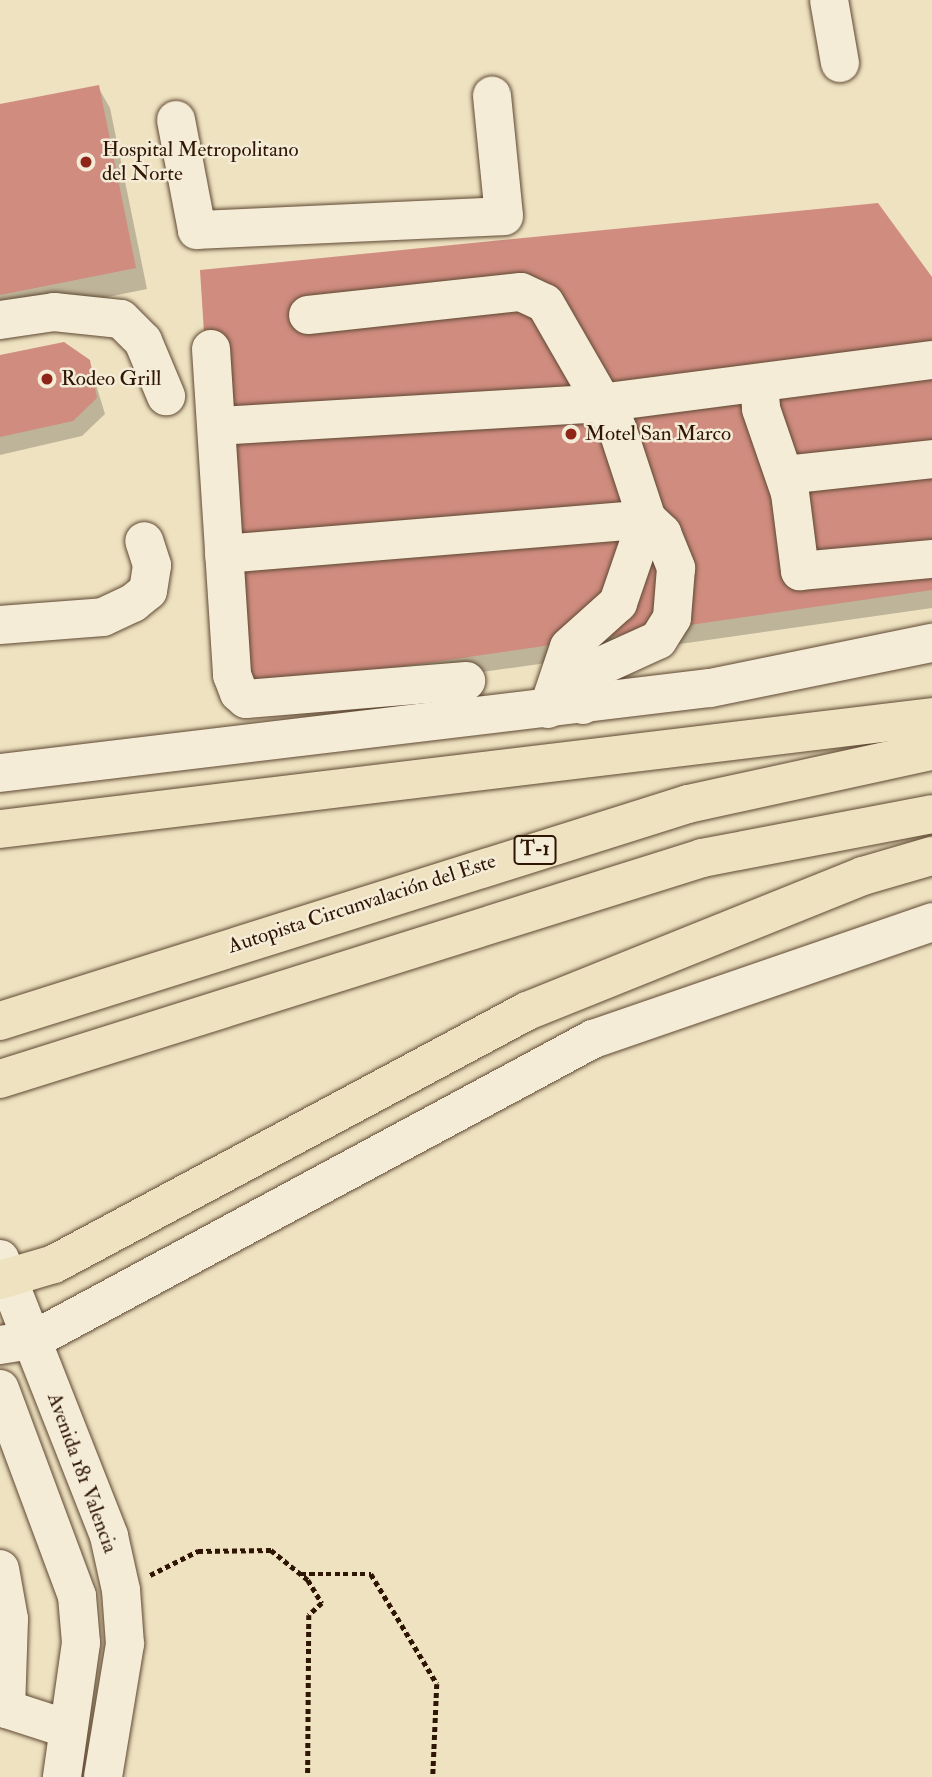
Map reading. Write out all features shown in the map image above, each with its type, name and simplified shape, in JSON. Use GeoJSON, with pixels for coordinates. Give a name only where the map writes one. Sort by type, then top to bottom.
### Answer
{"type":"FeatureCollection","features":[{"type":"Feature","properties":{"kind":"highway"},"geometry":{"type":"LineString","coordinates":[[0,829],[932,717]]}},
{"type":"Feature","properties":{"kind":"highway","name":"Autopista Circunvalación del Este"},"geometry":{"type":"LineString","coordinates":[[0,1021],[688,804],[932,751]]}},
{"type":"Feature","properties":{"kind":"highway"},"geometry":{"type":"LineString","coordinates":[[0,1079],[163,1024],[702,858],[932,814]]}},
{"type":"Feature","properties":{"kind":"highway"},"geometry":{"type":"LineString","coordinates":[[2,1273],[54,1264],[527,1011],[863,876],[932,856]]}},
{"type":"Feature","properties":{"kind":"street"},"geometry":{"type":"LineString","coordinates":[[829,0],[840,63]]}},
{"type":"Feature","properties":{"kind":"street"},"geometry":{"type":"LineString","coordinates":[[176,120],[197,230],[504,216],[492,96]]}},
{"type":"Feature","properties":{"kind":"street"},"geometry":{"type":"LineString","coordinates":[[308,315],[520,292],[545,303],[609,415],[647,519],[662,533],[676,568],[672,618],[658,640],[601,666],[565,707]]}},
{"type":"Feature","properties":{"kind":"street"},"geometry":{"type":"LineString","coordinates":[[0,320],[54,312],[121,319],[143,341],[166,396]]}},
{"type":"Feature","properties":{"kind":"street"},"geometry":{"type":"LineString","coordinates":[[211,349],[232,675],[246,699],[466,681]]}},
{"type":"Feature","properties":{"kind":"street"},"geometry":{"type":"LineString","coordinates":[[218,426],[609,415],[760,397],[829,368],[932,360]]}},
{"type":"Feature","properties":{"kind":"street"},"geometry":{"type":"LineString","coordinates":[[760,397],[785,475],[800,571],[932,559]]}},
{"type":"Feature","properties":{"kind":"street"},"geometry":{"type":"LineString","coordinates":[[785,475],[932,459]]}},
{"type":"Feature","properties":{"kind":"street"},"geometry":{"type":"LineString","coordinates":[[224,554],[647,519]]}},
{"type":"Feature","properties":{"kind":"street"},"geometry":{"type":"LineString","coordinates":[[565,707],[569,647],[618,603],[647,519]]}},
{"type":"Feature","properties":{"kind":"street"},"geometry":{"type":"LineString","coordinates":[[0,625],[103,617],[133,603],[148,590],[152,565],[144,541]]}},
{"type":"Feature","properties":{"kind":"street"},"geometry":{"type":"LineString","coordinates":[[0,773],[710,688],[932,643]]}},
{"type":"Feature","properties":{"kind":"street"},"geometry":{"type":"LineString","coordinates":[[17,1343],[593,1039],[932,922]]}},
{"type":"Feature","properties":{"kind":"street","name":"Avenida 181 Valencia"},"geometry":{"type":"LineString","coordinates":[[2,1273],[17,1343],[109,1535],[121,1590],[125,1644],[103,1777]]}},
{"type":"Feature","properties":{"kind":"street","name":"Avenida 181 Valencia"},"geometry":{"type":"LineString","coordinates":[[0,1389],[77,1596],[81,1643],[62,1777]]}},
{"type":"Feature","properties":{"kind":"street"},"geometry":{"type":"LineString","coordinates":[[0,1569],[9,1619],[3,1720],[68,1729]]}},
{"type":"Feature","properties":{"kind":"street"},"geometry":{"type":"LineString","coordinates":[[77,1596],[121,1590]]}},
{"type":"Feature","properties":{"kind":"path"},"geometry":{"type":"LineString","coordinates":[[121,1590],[198,1551],[271,1550],[301,1574],[322,1603],[309,1615],[308,1777]]}},
{"type":"Feature","properties":{"kind":"path"},"geometry":{"type":"LineString","coordinates":[[301,1574],[371,1574],[437,1684],[433,1777]]}},
{"type":"Feature","properties":{"kind":"building"},"geometry":{"type":"Polygon","coordinates":[[[99,85],[136,268],[0,295],[0,104],[99,85]]]}},
{"type":"Feature","properties":{"kind":"building","name":"Motel San Marco"},"geometry":{"type":"Polygon","coordinates":[[[878,203],[932,277],[932,590],[227,692],[200,270],[878,203]]]}},
{"type":"Feature","properties":{"kind":"building","name":"Rodeo Grill"},"geometry":{"type":"Polygon","coordinates":[[[64,342],[90,360],[97,398],[73,421],[0,437],[0,355],[64,342]]]}},
{"type":"Feature","properties":{"kind":"place","name":"Hospital Metropolitano del Norte"},"geometry":{"type":"Point","coordinates":[86,162]}},
{"type":"Feature","properties":{"kind":"place","name":"Rodeo Grill"},"geometry":{"type":"Point","coordinates":[47,379]}},
{"type":"Feature","properties":{"kind":"place","name":"Motel San Marco"},"geometry":{"type":"Point","coordinates":[571,434]}}]}
